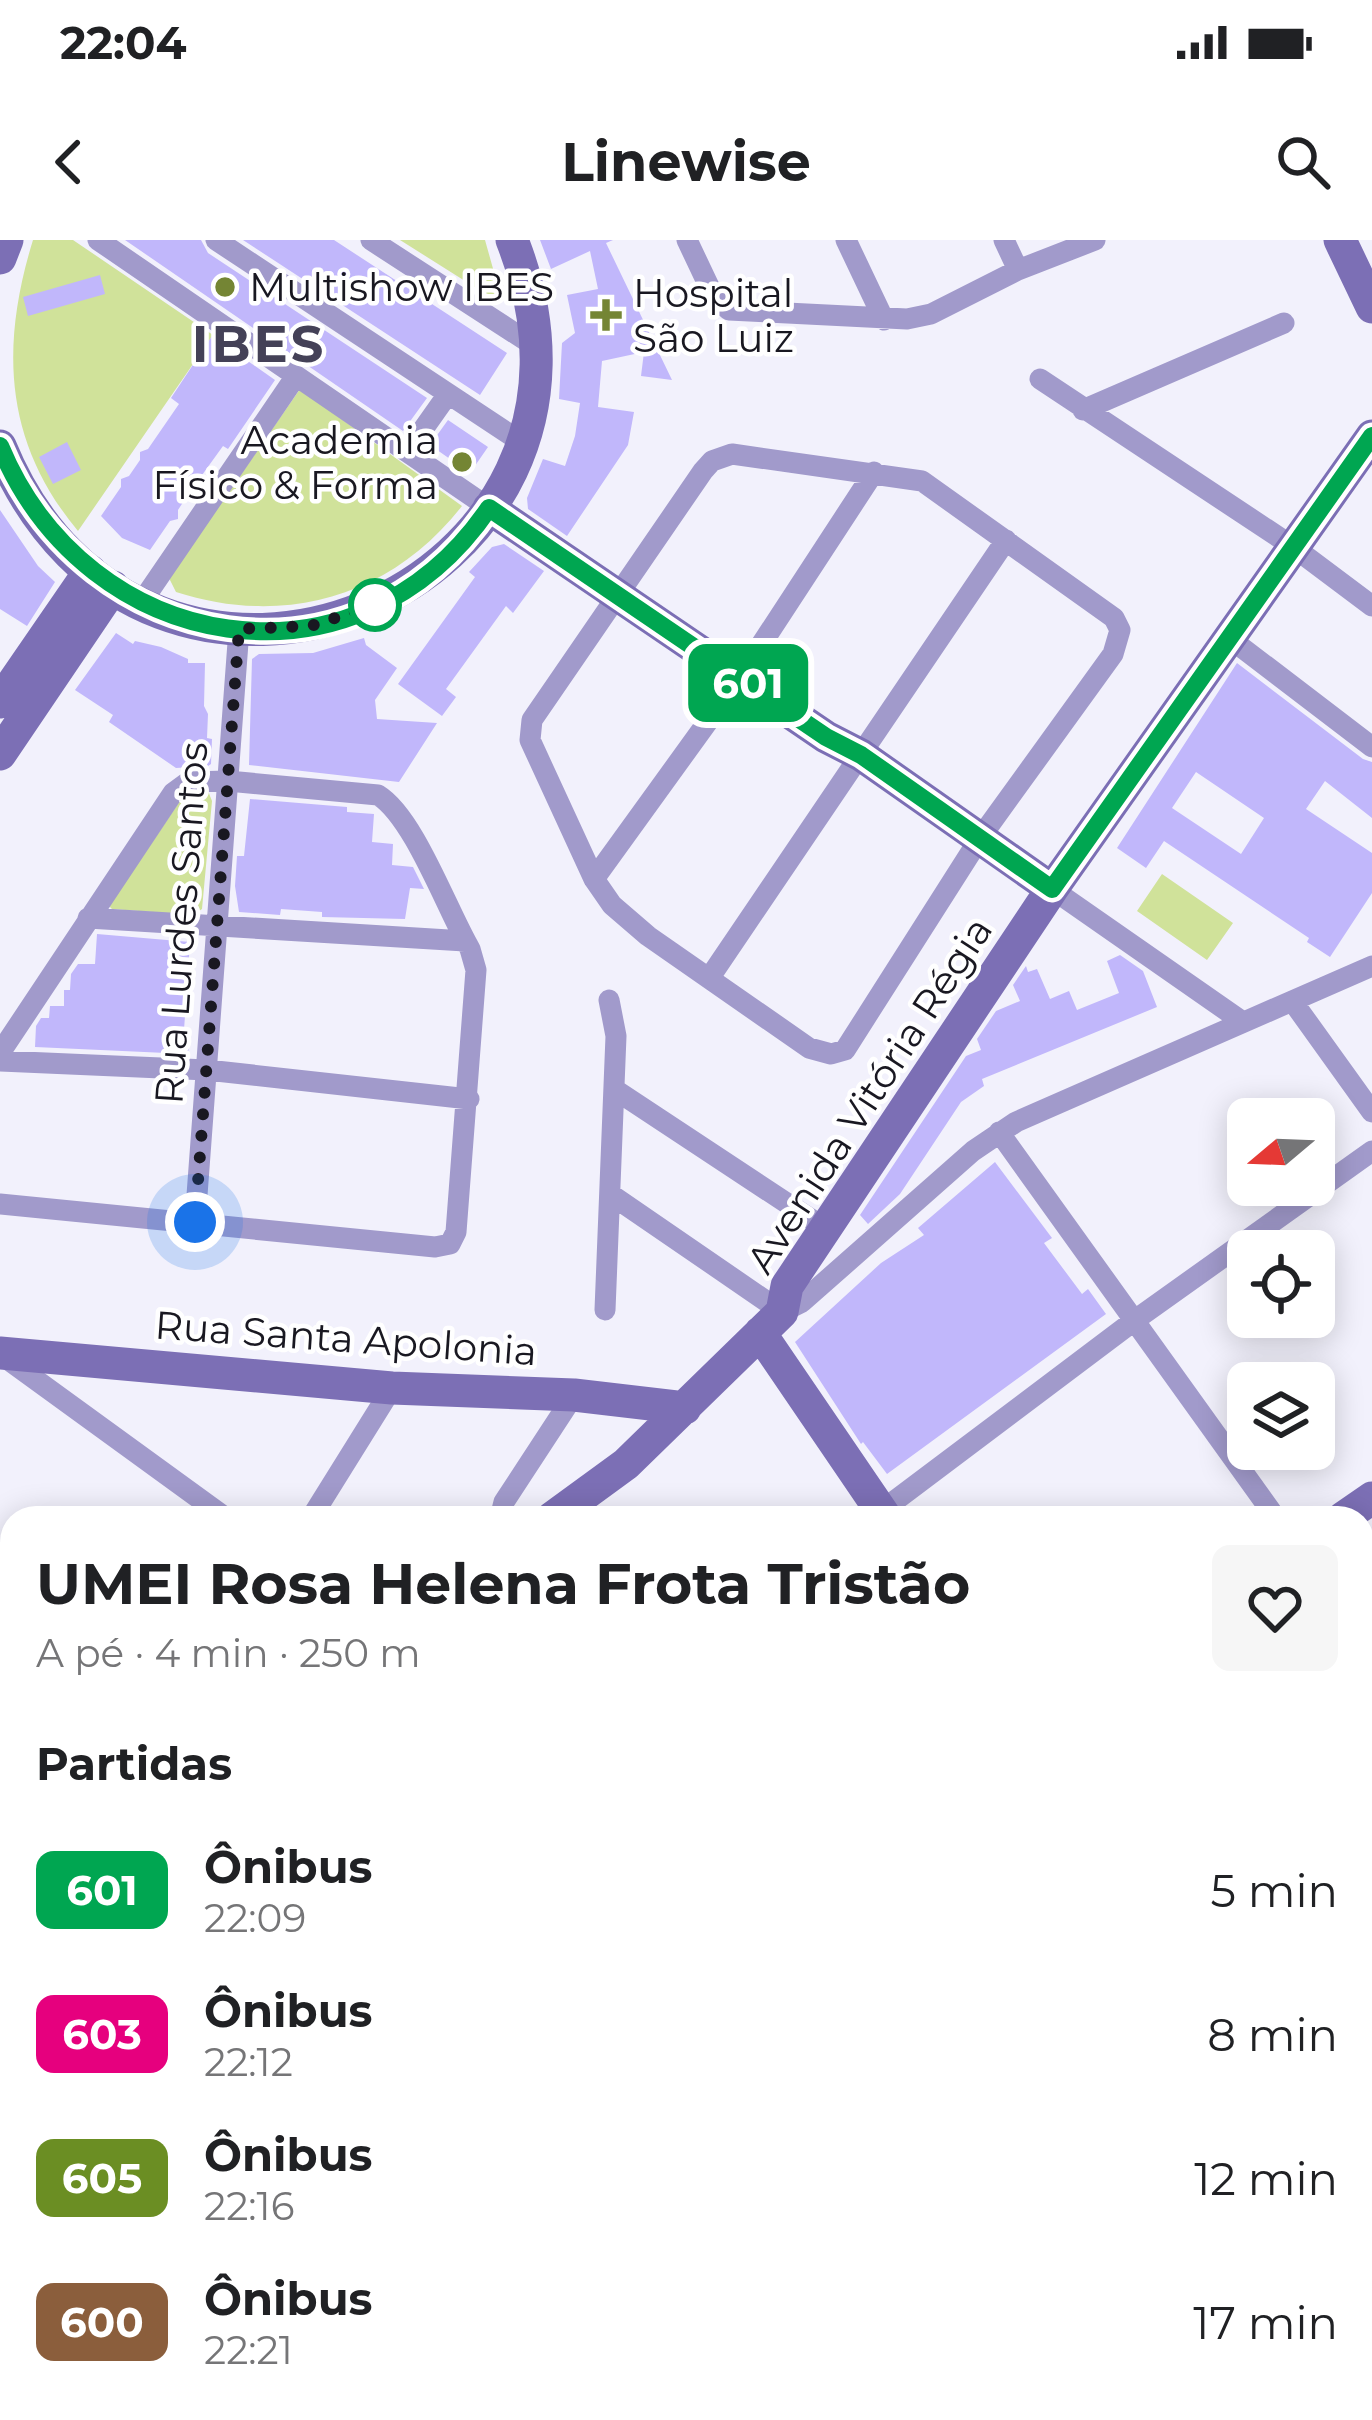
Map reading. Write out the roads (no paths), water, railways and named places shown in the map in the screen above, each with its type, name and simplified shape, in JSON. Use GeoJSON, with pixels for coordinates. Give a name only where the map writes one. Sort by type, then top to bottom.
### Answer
{"type":"FeatureCollection","features":[{"type":"Feature","properties":{"kind":"street"},"geometry":{"type":"LineString","coordinates":[[0,258],[7,240]]}},
{"type":"Feature","properties":{"kind":"street"},"geometry":{"type":"LineString","coordinates":[[98,240],[615,595],[826,737],[861,755],[1243,1022]]}},
{"type":"Feature","properties":{"kind":"street"},"geometry":{"type":"LineString","coordinates":[[216,240],[521,442]]}},
{"type":"Feature","properties":{"kind":"street"},"geometry":{"type":"LineString","coordinates":[[371,240],[536,347]]}},
{"type":"Feature","properties":{"kind":"street"},"geometry":{"type":"LineString","coordinates":[[3,464],[39,518],[114,587],[200,624],[239,629],[311,626],[390,598],[436,567],[489,508],[521,442],[532,400],[536,347],[528,288],[512,240]]}},
{"type":"Feature","properties":{"kind":"street"},"geometry":{"type":"LineString","coordinates":[[687,240],[714,296],[729,310],[884,320],[931,314],[1018,270],[1095,240]]}},
{"type":"Feature","properties":{"kind":"street"},"geometry":{"type":"LineString","coordinates":[[846,240],[884,320]]}},
{"type":"Feature","properties":{"kind":"street"},"geometry":{"type":"LineString","coordinates":[[1004,240],[1018,270]]}},
{"type":"Feature","properties":{"kind":"street"},"geometry":{"type":"LineString","coordinates":[[1340,240],[1372,307]]}},
{"type":"Feature","properties":{"kind":"street"},"geometry":{"type":"LineString","coordinates":[[1083,410],[1284,323]]}},
{"type":"Feature","properties":{"kind":"street"},"geometry":{"type":"LineString","coordinates":[[0,702],[114,587],[296,376]]}},
{"type":"Feature","properties":{"kind":"street"},"geometry":{"type":"LineString","coordinates":[[1040,380],[1292,546],[1372,606]]}},
{"type":"Feature","properties":{"kind":"street"},"geometry":{"type":"LineString","coordinates":[[406,452],[448,394]]}},
{"type":"Feature","properties":{"kind":"street","name":"Avenida Vitória Régia"},"geometry":{"type":"LineString","coordinates":[[568,1506],[626,1464],[771,1322],[787,1286],[1052,889],[1372,436]]}},
{"type":"Feature","properties":{"kind":"street"},"geometry":{"type":"LineString","coordinates":[[732,454],[922,481],[1006,540],[1114,618],[1120,630],[1113,654],[980,838],[845,1050],[809,1048],[612,905],[594,879],[533,749],[532,720],[712,461],[732,454]]}},
{"type":"Feature","properties":{"kind":"street"},"geometry":{"type":"LineString","coordinates":[[594,879],[740,677],[874,472]]}},
{"type":"Feature","properties":{"kind":"street"},"geometry":{"type":"LineString","coordinates":[[710,977],[1006,540]]}},
{"type":"Feature","properties":{"kind":"street"},"geometry":{"type":"LineString","coordinates":[[0,754],[114,587]]}},
{"type":"Feature","properties":{"kind":"street","name":"Rua Lurdes Santos"},"geometry":{"type":"LineString","coordinates":[[195,1222],[239,629]]}},
{"type":"Feature","properties":{"kind":"street"},"geometry":{"type":"LineString","coordinates":[[1228,637],[1372,747]]}},
{"type":"Feature","properties":{"kind":"street"},"geometry":{"type":"LineString","coordinates":[[0,1204],[435,1247],[450,1244],[456,1232],[469,1099],[477,982],[473,958],[404,822],[378,795],[228,782],[179,785],[0,1057],[207,1070],[469,1099]]}},
{"type":"Feature","properties":{"kind":"street"},"geometry":{"type":"LineString","coordinates":[[88,918],[465,941]]}},
{"type":"Feature","properties":{"kind":"street"},"geometry":{"type":"LineString","coordinates":[[771,1322],[802,1302],[999,1132],[1372,967]]}},
{"type":"Feature","properties":{"kind":"street"},"geometry":{"type":"LineString","coordinates":[[605,1310],[616,1026],[609,1000]]}},
{"type":"Feature","properties":{"kind":"street"},"geometry":{"type":"LineString","coordinates":[[1293,1002],[1372,1112]]}},
{"type":"Feature","properties":{"kind":"street"},"geometry":{"type":"LineString","coordinates":[[614,1089],[866,1245]]}},
{"type":"Feature","properties":{"kind":"street"},"geometry":{"type":"LineString","coordinates":[[999,1132],[1267,1506]]}},
{"type":"Feature","properties":{"kind":"street"},"geometry":{"type":"LineString","coordinates":[[892,1506],[1135,1320],[1372,1151]]}},
{"type":"Feature","properties":{"kind":"street"},"geometry":{"type":"LineString","coordinates":[[610,1194],[771,1322],[873,1506]]}},
{"type":"Feature","properties":{"kind":"street"},"geometry":{"type":"LineString","coordinates":[[0,1353],[210,1506]]}},
{"type":"Feature","properties":{"kind":"street","name":"Rua Santa Apolonia"},"geometry":{"type":"LineString","coordinates":[[0,1353],[392,1388],[574,1395],[686,1408]]}},
{"type":"Feature","properties":{"kind":"street"},"geometry":{"type":"LineString","coordinates":[[318,1506],[392,1388]]}},
{"type":"Feature","properties":{"kind":"street"},"geometry":{"type":"LineString","coordinates":[[503,1506],[574,1395]]}},
{"type":"Feature","properties":{"kind":"place","name":"Multishow IBES"},"geometry":{"type":"Point","coordinates":[225,287]}},
{"type":"Feature","properties":{"kind":"place","name":"Hospital São Luiz"},"geometry":{"type":"Point","coordinates":[606,315]}},
{"type":"Feature","properties":{"kind":"place","name":"Academia Físico & Forma"},"geometry":{"type":"Point","coordinates":[462,462]}},
{"type":"Feature","properties":{"kind":"district","name":"IBES"},"geometry":{"type":"Point","coordinates":[259,344]}}]}
